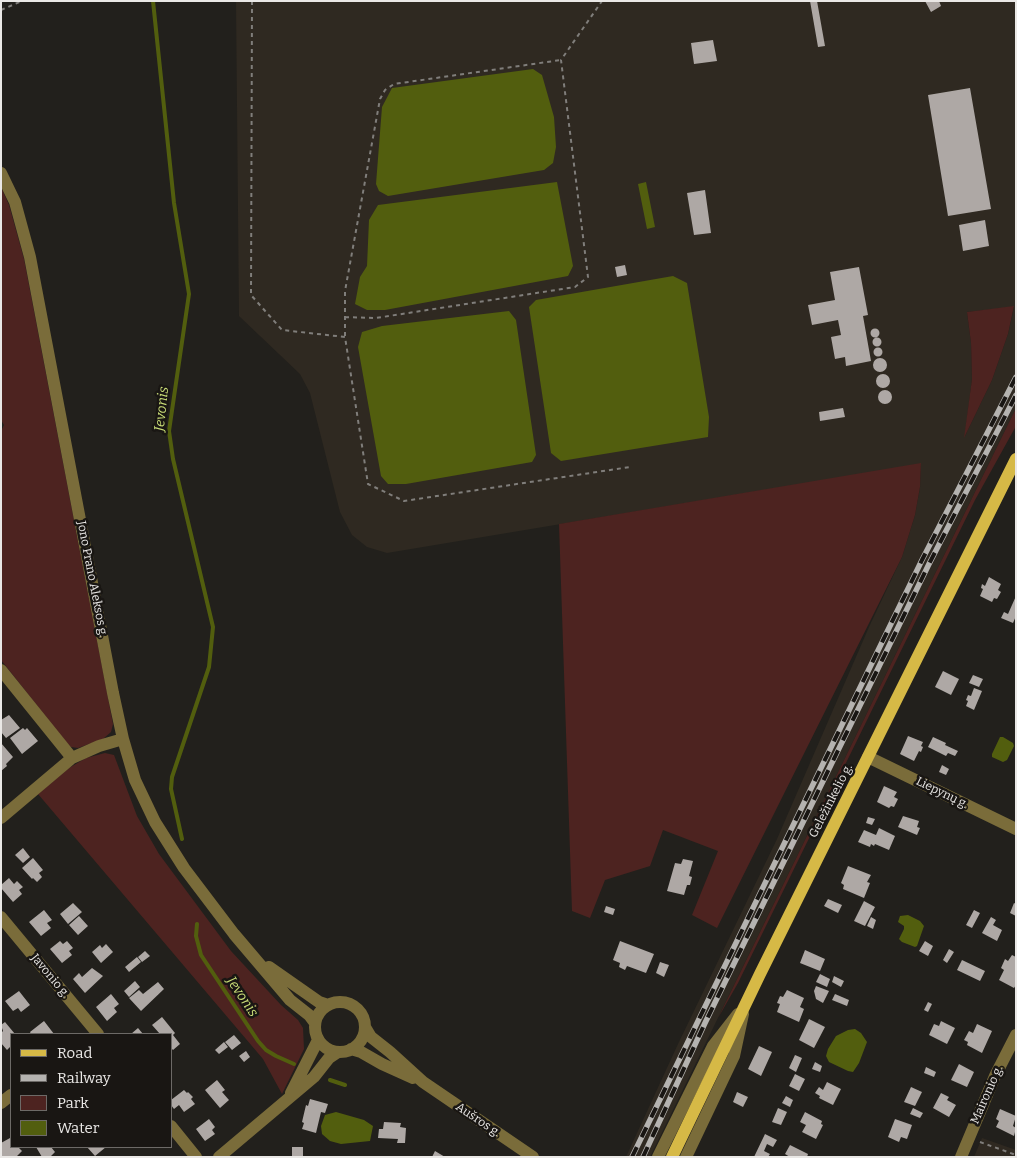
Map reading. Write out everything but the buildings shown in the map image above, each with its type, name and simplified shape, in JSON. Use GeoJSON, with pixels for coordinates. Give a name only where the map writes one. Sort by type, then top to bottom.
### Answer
{"type":"FeatureCollection","features":[{"type":"Feature","properties":{"kind":"main road","name":"Geležinkelio g."},"geometry":{"type":"LineString","coordinates":[[672,1157],[745,1005],[1016,460]]}},
{"type":"Feature","properties":{"kind":"street","name":"Jono Prano Aleksos g."},"geometry":{"type":"LineString","coordinates":[[1,173],[15,202],[30,257],[123,739],[135,780],[167,842],[218,914],[290,1000],[309,1015],[315,1023]]}},
{"type":"Feature","properties":{"kind":"street"},"geometry":{"type":"LineString","coordinates":[[1,670],[72,758]]}},
{"type":"Feature","properties":{"kind":"street"},"geometry":{"type":"LineString","coordinates":[[1,818],[72,758],[99,746],[123,739]]}},
{"type":"Feature","properties":{"kind":"street","name":"Liepynų g."},"geometry":{"type":"LineString","coordinates":[[868,757],[1016,829]]}},
{"type":"Feature","properties":{"kind":"street","name":"Javonio g."},"geometry":{"type":"LineString","coordinates":[[1,917],[93,1033]]}},
{"type":"Feature","properties":{"kind":"street","name":"Jono Prano Aleksos g."},"geometry":{"type":"LineString","coordinates":[[252,956],[297,988],[319,1002],[328,1005]]}},
{"type":"Feature","properties":{"kind":"street"},"geometry":{"type":"LineString","coordinates":[[219,1157],[314,1077],[329,1058],[338,1052],[351,1049],[361,1040],[365,1027],[361,1013],[351,1004],[339,1002],[328,1005],[319,1013],[315,1023],[318,1040],[327,1048],[338,1052]]}},
{"type":"Feature","properties":{"kind":"street"},"geometry":{"type":"LineString","coordinates":[[658,1157],[713,1046],[745,1005]]}},
{"type":"Feature","properties":{"kind":"street"},"geometry":{"type":"LineString","coordinates":[[686,1157],[734,1056],[745,1005]]}},
{"type":"Feature","properties":{"kind":"street","name":"Aušros g."},"geometry":{"type":"LineString","coordinates":[[365,1027],[371,1037],[423,1082],[533,1157]]}},
{"type":"Feature","properties":{"kind":"street","name":"Maironio g."},"geometry":{"type":"LineString","coordinates":[[961,1157],[995,1076],[1016,1035]]}},
{"type":"Feature","properties":{"kind":"street"},"geometry":{"type":"LineString","coordinates":[[289,1098],[318,1040]]}},
{"type":"Feature","properties":{"kind":"street","name":"Aušros g."},"geometry":{"type":"LineString","coordinates":[[351,1049],[423,1082]]}},
{"type":"Feature","properties":{"kind":"street"},"geometry":{"type":"LineString","coordinates":[[172,1127],[196,1157]]}},
{"type":"Feature","properties":{"kind":"path"},"geometry":{"type":"LineString","coordinates":[[1,10],[22,1]]}},
{"type":"Feature","properties":{"kind":"path"},"geometry":{"type":"LineString","coordinates":[[252,1],[250,294],[282,330],[345,337]]}},
{"type":"Feature","properties":{"kind":"path"},"geometry":{"type":"LineString","coordinates":[[345,317],[376,318],[575,287],[588,277],[561,60],[602,1]]}},
{"type":"Feature","properties":{"kind":"path"},"geometry":{"type":"LineString","coordinates":[[561,60],[394,84],[385,90],[380,99],[346,291],[345,317],[345,337],[368,484],[404,501],[630,467]]}},
{"type":"Feature","properties":{"kind":"path"},"geometry":{"type":"LineString","coordinates":[[969,1135],[980,1142],[1016,1155]]}},
{"type":"Feature","properties":{"kind":"shaded area"},"geometry":{"type":"Polygon","coordinates":[[[236,1],[1016,1],[1016,408],[650,1157],[626,1157],[777,839],[869,627],[902,557],[915,515],[920,487],[921,464],[387,553],[367,547],[352,535],[340,512],[310,393],[300,374],[239,316],[236,1]],[[1014,307],[967,312],[971,343],[972,379],[965,436],[992,380],[1008,334],[1014,307]]]}},
{"type":"Feature","properties":{"kind":"shaded area"},"geometry":{"type":"Polygon","coordinates":[[[982,1138],[1016,1150],[1016,1157],[974,1157],[982,1138]]]}},
{"type":"Feature","properties":{"kind":"green space"},"geometry":{"type":"Polygon","coordinates":[[[1,187],[9,205],[24,259],[113,724],[111,732],[103,739],[78,748],[71,747],[66,742],[1,660],[1,431],[4,425],[1,420],[1,187]]]}},
{"type":"Feature","properties":{"kind":"green space"},"geometry":{"type":"Polygon","coordinates":[[[1014,306],[1008,334],[992,380],[964,438],[972,379],[971,343],[967,312],[1014,306]]]}},
{"type":"Feature","properties":{"kind":"green space"},"geometry":{"type":"Polygon","coordinates":[[[1016,408],[1016,426],[975,500],[738,983],[718,1018],[1016,408]]]}},
{"type":"Feature","properties":{"kind":"green space"},"geometry":{"type":"Polygon","coordinates":[[[921,463],[920,487],[915,515],[902,557],[717,928],[692,915],[718,851],[663,830],[650,866],[605,880],[590,918],[572,911],[559,524],[921,463]]]}},
{"type":"Feature","properties":{"kind":"green space"},"geometry":{"type":"Polygon","coordinates":[[[105,753],[114,755],[137,816],[159,854],[231,951],[281,1005],[298,1020],[303,1028],[304,1049],[282,1094],[263,1059],[38,794],[69,768],[86,758],[105,753]]]}},
{"type":"Feature","properties":{"kind":"water"},"geometry":{"type":"Polygon","coordinates":[[[533,69],[542,75],[554,117],[556,147],[553,163],[544,170],[388,196],[379,191],[376,184],[382,107],[392,88],[533,69]]]}},
{"type":"Feature","properties":{"kind":"water"},"geometry":{"type":"Polygon","coordinates":[[[557,182],[573,266],[568,276],[385,310],[367,310],[355,304],[360,277],[367,266],[369,220],[378,205],[557,182]]]}},
{"type":"Feature","properties":{"kind":"water"},"geometry":{"type":"Polygon","coordinates":[[[646,182],[655,227],[647,229],[638,184],[646,182]]]}},
{"type":"Feature","properties":{"kind":"water"},"geometry":{"type":"Polygon","coordinates":[[[673,276],[687,283],[709,417],[708,437],[561,461],[551,453],[529,307],[536,300],[673,276]]]}},
{"type":"Feature","properties":{"kind":"water"},"geometry":{"type":"Polygon","coordinates":[[[509,311],[516,320],[536,455],[532,462],[406,484],[388,484],[381,476],[358,347],[362,332],[382,326],[509,311]]]}},
{"type":"Feature","properties":{"kind":"water"},"geometry":{"type":"Polygon","coordinates":[[[1000,737],[1013,743],[1014,746],[1007,760],[1003,762],[992,757],[1000,737]]]}},
{"type":"Feature","properties":{"kind":"water"},"geometry":{"type":"Polygon","coordinates":[[[908,915],[920,921],[924,926],[915,947],[899,939],[904,929],[904,926],[898,922],[900,916],[908,915]]]}},
{"type":"Feature","properties":{"kind":"water"},"geometry":{"type":"Polygon","coordinates":[[[855,1029],[861,1033],[867,1042],[859,1063],[853,1072],[829,1062],[826,1056],[836,1036],[855,1029]]]}},
{"type":"Feature","properties":{"kind":"water"},"geometry":{"type":"Polygon","coordinates":[[[336,1112],[364,1120],[373,1126],[370,1141],[341,1144],[330,1141],[322,1134],[321,1126],[325,1115],[336,1112]]]}},
{"type":"Feature","properties":{"kind":"waterway","name":"Jevonis"},"geometry":{"type":"LineString","coordinates":[[153,1],[174,203],[189,294],[169,431],[173,459],[213,627],[209,667],[172,777],[171,789],[182,839]]}},
{"type":"Feature","properties":{"kind":"waterway","name":"Jevonis"},"geometry":{"type":"LineString","coordinates":[[197,924],[196,936],[201,955],[258,1041],[266,1050],[294,1064]]}},
{"type":"Feature","properties":{"kind":"waterway","name":"Jevonis"},"geometry":{"type":"LineString","coordinates":[[330,1080],[345,1085]]}},
{"type":"Feature","properties":{"kind":"railway"},"geometry":{"type":"LineString","coordinates":[[632,1157],[922,560],[1016,377]]}},
{"type":"Feature","properties":{"kind":"railway"},"geometry":{"type":"LineString","coordinates":[[643,1157],[705,1023],[929,564],[1016,395]]}}]}
